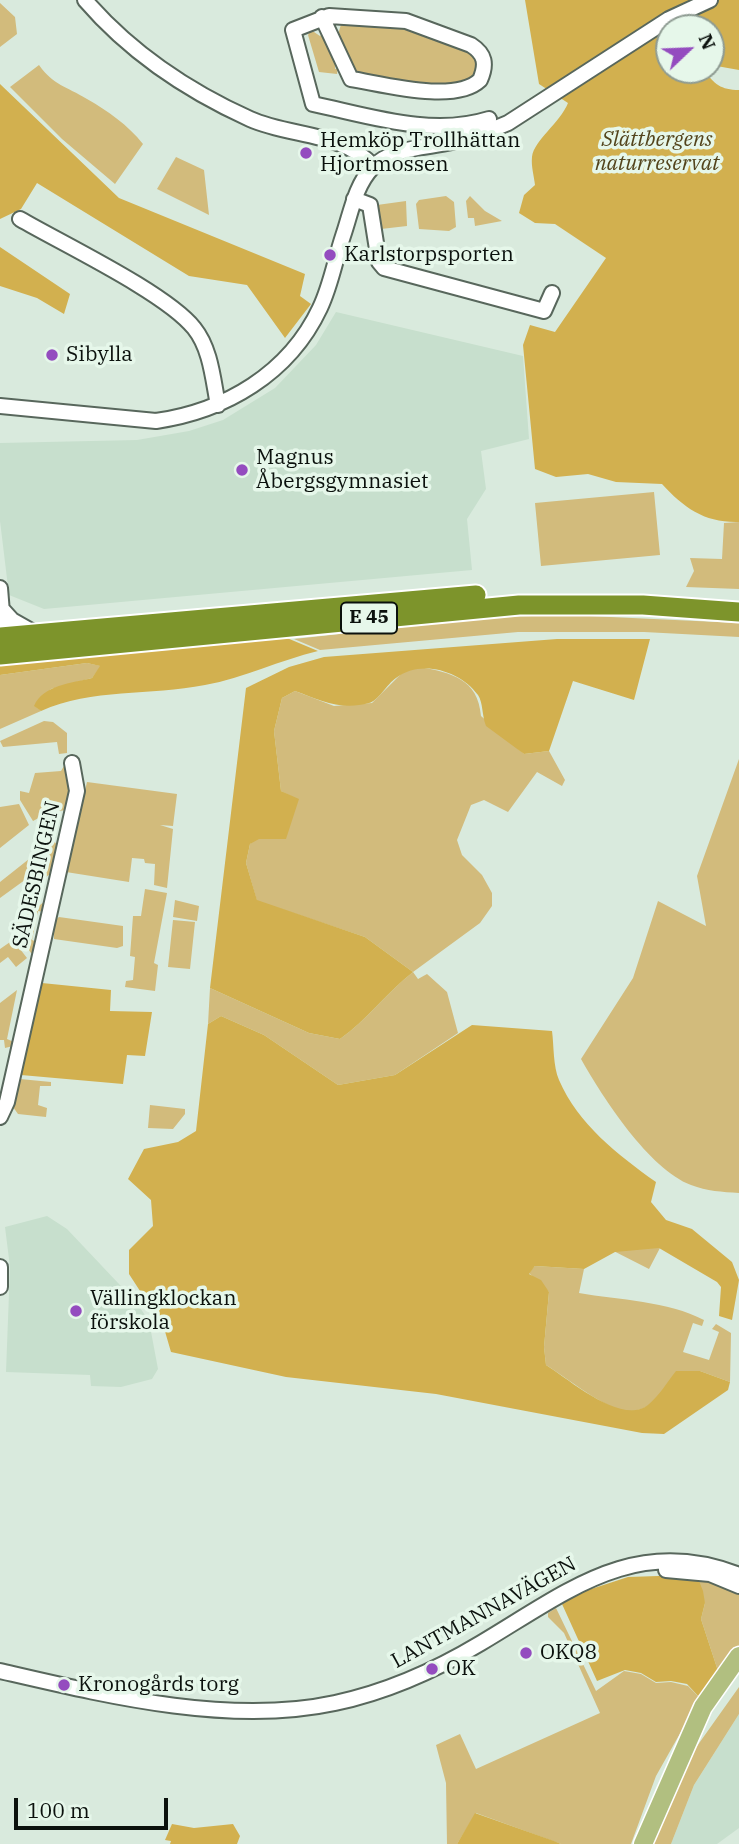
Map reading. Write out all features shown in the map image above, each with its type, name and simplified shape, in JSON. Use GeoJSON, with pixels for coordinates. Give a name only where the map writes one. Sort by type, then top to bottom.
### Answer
{"type":"FeatureCollection","features":[{"type":"Feature","properties":{"kind":"highway","name":"E 45"},"geometry":{"type":"LineString","coordinates":[[1,645],[35,633],[518,593],[642,592],[739,599]]}},
{"type":"Feature","properties":{"kind":"highway","name":"E 45"},"geometry":{"type":"LineString","coordinates":[[1,645],[519,605],[643,606],[739,612]]}},
{"type":"Feature","properties":{"kind":"main road"},"geometry":{"type":"LineString","coordinates":[[643,1844],[670,1777],[703,1707],[739,1656]]}},
{"type":"Feature","properties":{"kind":"main road"},"geometry":{"type":"LineString","coordinates":[[692,1733],[739,1677]]}},
{"type":"Feature","properties":{"kind":"street"},"geometry":{"type":"LineString","coordinates":[[85,0],[141,55],[201,93],[258,122],[355,148],[373,166]]}},
{"type":"Feature","properties":{"kind":"street"},"geometry":{"type":"LineString","coordinates":[[0,406],[156,421],[181,418],[218,405],[261,381],[289,354],[312,322],[330,280],[354,199],[373,166],[400,153],[480,135],[508,123],[669,19],[710,0]]}},
{"type":"Feature","properties":{"kind":"street"},"geometry":{"type":"LineString","coordinates":[[321,17],[351,79],[425,92],[467,88],[480,80],[485,62],[480,51],[471,45],[406,21],[321,17],[293,30],[313,104],[405,124],[477,123],[489,119]]}},
{"type":"Feature","properties":{"kind":"street"},"geometry":{"type":"LineString","coordinates":[[354,199],[370,205],[379,262],[384,268],[544,310],[552,293]]}},
{"type":"Feature","properties":{"kind":"street"},"geometry":{"type":"LineString","coordinates":[[20,219],[151,295],[194,328],[205,348],[218,405]]}},
{"type":"Feature","properties":{"kind":"street"},"geometry":{"type":"LineString","coordinates":[[0,588],[1,645]]}},
{"type":"Feature","properties":{"kind":"street"},"geometry":{"type":"LineString","coordinates":[[2,609],[12,620],[35,633]]}},
{"type":"Feature","properties":{"kind":"street","name":"SÄDESBINGEN"},"geometry":{"type":"LineString","coordinates":[[0,1116],[8,1102],[77,791],[72,763]]}},
{"type":"Feature","properties":{"kind":"street"},"geometry":{"type":"LineString","coordinates":[[0,1266],[0,1287]]}},
{"type":"Feature","properties":{"kind":"street","name":"LANTMANNAVÄGEN"},"geometry":{"type":"LineString","coordinates":[[0,1671],[201,1709],[265,1712],[332,1704],[415,1678],[481,1643],[572,1586],[633,1563],[701,1562],[739,1575]]}},
{"type":"Feature","properties":{"kind":"street","name":"LANTMANNAVÄGEN"},"geometry":{"type":"LineString","coordinates":[[616,1570],[678,1570],[710,1574],[739,1586]]}},
{"type":"Feature","properties":{"kind":"shaded area"},"geometry":{"type":"Polygon","coordinates":[[[0,3],[15,17],[17,34],[0,47],[0,3]]]}},
{"type":"Feature","properties":{"kind":"shaded area"},"geometry":{"type":"Polygon","coordinates":[[[342,21],[396,24],[474,52],[477,60],[475,75],[471,83],[426,87],[351,75],[337,38],[342,21]]]}},
{"type":"Feature","properties":{"kind":"shaded area"},"geometry":{"type":"Polygon","coordinates":[[[311,30],[320,36],[322,34],[336,59],[337,74],[319,72],[308,35],[311,30]]]}},
{"type":"Feature","properties":{"kind":"shaded area"},"geometry":{"type":"Polygon","coordinates":[[[39,65],[55,82],[117,119],[143,144],[115,184],[62,139],[10,87],[39,65]]]}},
{"type":"Feature","properties":{"kind":"shaded area"},"geometry":{"type":"Polygon","coordinates":[[[176,157],[204,170],[209,215],[157,189],[176,157]]]}},
{"type":"Feature","properties":{"kind":"shaded area"},"geometry":{"type":"Polygon","coordinates":[[[446,196],[454,202],[456,227],[449,231],[419,229],[416,204],[419,200],[446,196]]]}},
{"type":"Feature","properties":{"kind":"shaded area"},"geometry":{"type":"Polygon","coordinates":[[[470,196],[485,211],[502,221],[475,226],[474,218],[468,218],[466,201],[470,196]]]}},
{"type":"Feature","properties":{"kind":"shaded area"},"geometry":{"type":"Polygon","coordinates":[[[406,201],[407,226],[381,229],[377,205],[406,201]]]}},
{"type":"Feature","properties":{"kind":"shaded area","name":"Magnus Åbergsgymnasiet"},"geometry":{"type":"Polygon","coordinates":[[[336,312],[523,356],[529,439],[481,451],[486,489],[467,519],[472,570],[44,609],[9,595],[0,521],[0,443],[137,440],[189,431],[223,420],[275,388],[316,345],[336,312]]]}},
{"type":"Feature","properties":{"kind":"shaded area"},"geometry":{"type":"Polygon","coordinates":[[[654,492],[660,555],[541,566],[535,503],[654,492]]]}},
{"type":"Feature","properties":{"kind":"shaded area"},"geometry":{"type":"Polygon","coordinates":[[[739,522],[739,589],[686,587],[694,571],[690,558],[722,559],[724,523],[739,522]]]}},
{"type":"Feature","properties":{"kind":"shaded area"},"geometry":{"type":"Polygon","coordinates":[[[568,615],[739,623],[739,637],[644,632],[518,632],[320,650],[294,639],[496,617],[568,615]]]}},
{"type":"Feature","properties":{"kind":"shaded area"},"geometry":{"type":"Polygon","coordinates":[[[87,663],[101,666],[92,678],[51,689],[35,706],[41,711],[0,729],[0,675],[87,663]]]}},
{"type":"Feature","properties":{"kind":"shaded area"},"geometry":{"type":"Polygon","coordinates":[[[420,667],[453,675],[469,686],[479,704],[481,716],[524,754],[549,751],[565,780],[562,786],[537,772],[508,812],[484,800],[471,805],[457,840],[462,855],[482,875],[492,893],[492,906],[480,923],[413,972],[365,937],[257,901],[246,863],[250,844],[298,800],[281,791],[274,731],[282,698],[295,691],[334,706],[372,703],[405,670],[420,667]]]}},
{"type":"Feature","properties":{"kind":"shaded area"},"geometry":{"type":"Polygon","coordinates":[[[44,721],[53,722],[67,733],[67,753],[59,754],[57,742],[3,747],[0,741],[44,721]]]}},
{"type":"Feature","properties":{"kind":"shaded area"},"geometry":{"type":"Polygon","coordinates":[[[739,759],[739,1193],[691,1185],[659,1164],[628,1131],[581,1059],[633,978],[658,901],[706,926],[697,876],[739,759]]]}},
{"type":"Feature","properties":{"kind":"shaded area"},"geometry":{"type":"Polygon","coordinates":[[[64,766],[70,782],[67,810],[50,812],[33,821],[20,800],[20,791],[29,793],[35,773],[61,771],[64,766]]]}},
{"type":"Feature","properties":{"kind":"shaded area"},"geometry":{"type":"Polygon","coordinates":[[[87,782],[177,794],[173,826],[160,825],[173,829],[167,888],[154,885],[155,864],[145,863],[144,859],[132,858],[129,882],[66,872],[87,782]]]}},
{"type":"Feature","properties":{"kind":"shaded area"},"geometry":{"type":"Polygon","coordinates":[[[19,804],[29,825],[0,848],[0,807],[19,804]]]}},
{"type":"Feature","properties":{"kind":"shaded area"},"geometry":{"type":"Polygon","coordinates":[[[53,840],[59,847],[53,872],[36,884],[29,877],[0,898],[0,882],[53,840]]]}},
{"type":"Feature","properties":{"kind":"shaded area"},"geometry":{"type":"Polygon","coordinates":[[[145,889],[167,893],[154,963],[158,965],[155,991],[125,987],[126,981],[133,980],[135,957],[130,956],[133,916],[141,916],[145,889]]]}},
{"type":"Feature","properties":{"kind":"shaded area"},"geometry":{"type":"Polygon","coordinates":[[[175,900],[199,906],[197,921],[173,917],[175,900]]]}},
{"type":"Feature","properties":{"kind":"shaded area"},"geometry":{"type":"Polygon","coordinates":[[[44,902],[44,912],[38,911],[32,940],[37,942],[35,954],[31,953],[12,926],[44,902]]]}},
{"type":"Feature","properties":{"kind":"shaded area"},"geometry":{"type":"Polygon","coordinates":[[[59,917],[123,926],[123,946],[117,948],[54,939],[54,921],[59,917]]]}},
{"type":"Feature","properties":{"kind":"shaded area"},"geometry":{"type":"Polygon","coordinates":[[[173,920],[195,922],[190,969],[168,967],[173,920]]]}},
{"type":"Feature","properties":{"kind":"shaded area"},"geometry":{"type":"Polygon","coordinates":[[[13,940],[27,958],[16,967],[8,957],[0,963],[0,949],[13,940]]]}},
{"type":"Feature","properties":{"kind":"shaded area"},"geometry":{"type":"Polygon","coordinates":[[[413,972],[418,979],[427,974],[447,992],[458,1033],[395,1075],[338,1085],[264,1035],[221,1016],[208,1024],[210,988],[309,1033],[340,1039],[413,972]]]}},
{"type":"Feature","properties":{"kind":"shaded area"},"geometry":{"type":"Polygon","coordinates":[[[17,990],[7,1039],[14,1042],[13,1046],[5,1048],[4,1040],[0,1040],[0,1003],[17,990]]]}},
{"type":"Feature","properties":{"kind":"shaded area"},"geometry":{"type":"Polygon","coordinates":[[[20,1079],[51,1082],[51,1086],[40,1086],[38,1105],[47,1108],[46,1117],[18,1114],[13,1107],[20,1079]]]}},
{"type":"Feature","properties":{"kind":"shaded area"},"geometry":{"type":"Polygon","coordinates":[[[150,1105],[185,1109],[185,1114],[173,1129],[148,1128],[150,1105]]]}},
{"type":"Feature","properties":{"kind":"shaded area","name":"Vällingklockan förskola"},"geometry":{"type":"Polygon","coordinates":[[[47,1216],[67,1229],[136,1302],[149,1321],[158,1369],[152,1379],[121,1387],[91,1386],[90,1375],[6,1372],[10,1267],[5,1227],[47,1216]]]}},
{"type":"Feature","properties":{"kind":"shaded area"},"geometry":{"type":"Polygon","coordinates":[[[590,1239],[661,1246],[649,1269],[590,1239]]]}},
{"type":"Feature","properties":{"kind":"shaded area"},"geometry":{"type":"Polygon","coordinates":[[[535,1266],[584,1269],[579,1293],[659,1305],[704,1320],[702,1326],[693,1323],[683,1352],[709,1360],[719,1332],[712,1329],[716,1324],[731,1333],[730,1382],[700,1371],[656,1402],[637,1410],[619,1410],[598,1400],[546,1365],[544,1347],[549,1292],[529,1273],[535,1266]]]}},
{"type":"Feature","properties":{"kind":"shaded area"},"geometry":{"type":"Polygon","coordinates":[[[688,1575],[712,1577],[739,1589],[739,1647],[719,1674],[701,1619],[705,1603],[688,1575]]]}},
{"type":"Feature","properties":{"kind":"shaded area"},"geometry":{"type":"Polygon","coordinates":[[[556,1608],[596,1691],[624,1671],[641,1674],[656,1683],[671,1682],[688,1686],[700,1698],[656,1776],[631,1844],[561,1844],[476,1813],[457,1844],[447,1844],[446,1783],[436,1745],[460,1734],[476,1769],[600,1713],[564,1633],[548,1617],[548,1613],[556,1608]]]}},
{"type":"Feature","properties":{"kind":"shaded area"},"geometry":{"type":"Polygon","coordinates":[[[739,1687],[739,1714],[694,1785],[671,1844],[650,1844],[685,1763],[739,1687]]]}},
{"type":"Feature","properties":{"kind":"shaded area"},"geometry":{"type":"Polygon","coordinates":[[[739,1714],[739,1828],[717,1844],[671,1844],[694,1785],[739,1714]]]}},
{"type":"Feature","properties":{"kind":"green space","name":"Slättbergens naturreservat"},"geometry":{"type":"Polygon","coordinates":[[[525,0],[739,0],[739,70],[725,68],[725,14],[655,14],[655,84],[717,84],[727,89],[739,90],[739,522],[705,517],[687,507],[662,484],[616,482],[588,474],[556,477],[535,469],[523,345],[530,325],[555,332],[606,258],[555,224],[535,223],[519,213],[524,195],[535,185],[532,164],[534,151],[568,103],[539,84],[525,0]]]}},
{"type":"Feature","properties":{"kind":"green space"},"geometry":{"type":"Polygon","coordinates":[[[0,84],[119,198],[305,274],[300,296],[311,304],[285,338],[247,285],[189,276],[37,183],[21,209],[0,219],[0,84]]]}},
{"type":"Feature","properties":{"kind":"green space"},"geometry":{"type":"Polygon","coordinates":[[[0,247],[70,294],[64,314],[37,298],[0,286],[0,247]]]}},
{"type":"Feature","properties":{"kind":"green space"},"geometry":{"type":"Polygon","coordinates":[[[287,638],[318,651],[219,682],[80,699],[41,711],[34,706],[44,693],[59,686],[92,678],[100,666],[87,663],[0,675],[0,665],[287,638]]]}},
{"type":"Feature","properties":{"kind":"green space"},"geometry":{"type":"Polygon","coordinates":[[[557,639],[650,639],[634,700],[573,681],[549,751],[524,754],[486,726],[481,701],[470,686],[439,670],[428,668],[406,672],[372,702],[359,705],[340,705],[295,691],[282,698],[274,731],[281,791],[299,799],[286,839],[259,839],[250,844],[246,863],[257,900],[365,937],[413,972],[340,1039],[309,1033],[210,988],[246,688],[289,667],[324,657],[557,639]]]}},
{"type":"Feature","properties":{"kind":"green space"},"geometry":{"type":"Polygon","coordinates":[[[42,983],[111,990],[110,1011],[152,1012],[145,1056],[127,1055],[123,1084],[21,1075],[42,983]]]}},
{"type":"Feature","properties":{"kind":"green space"},"geometry":{"type":"Polygon","coordinates":[[[221,1016],[264,1035],[338,1085],[395,1075],[472,1025],[552,1031],[557,1074],[577,1111],[600,1137],[656,1182],[651,1202],[666,1220],[692,1229],[732,1262],[739,1280],[732,1320],[719,1316],[721,1287],[717,1282],[659,1248],[615,1252],[584,1269],[535,1266],[529,1274],[541,1280],[549,1292],[544,1347],[546,1365],[596,1398],[624,1410],[637,1410],[648,1405],[676,1371],[700,1371],[730,1382],[728,1390],[664,1434],[642,1433],[436,1394],[286,1377],[171,1352],[164,1328],[129,1274],[129,1250],[153,1226],[151,1200],[128,1179],[144,1149],[178,1142],[196,1131],[208,1024],[221,1016]]]}},
{"type":"Feature","properties":{"kind":"green space"},"geometry":{"type":"Polygon","coordinates":[[[688,1575],[699,1581],[703,1591],[705,1603],[701,1619],[719,1674],[700,1698],[687,1684],[656,1682],[641,1673],[625,1670],[597,1681],[562,1604],[582,1592],[628,1577],[688,1575]]]}},
{"type":"Feature","properties":{"kind":"green space"},"geometry":{"type":"Polygon","coordinates":[[[475,1813],[554,1841],[561,1844],[457,1844],[475,1813]]]}},
{"type":"Feature","properties":{"kind":"green space"},"geometry":{"type":"Polygon","coordinates":[[[172,1824],[194,1828],[233,1824],[240,1836],[237,1844],[170,1844],[171,1841],[165,1840],[172,1824]]]}},
{"type":"Feature","properties":{"kind":"place","name":"Hemköp Trollhättan Hjortmossen"},"geometry":{"type":"Point","coordinates":[306,153]}},
{"type":"Feature","properties":{"kind":"place","name":"Karlstorpsporten"},"geometry":{"type":"Point","coordinates":[330,255]}},
{"type":"Feature","properties":{"kind":"place","name":"Sibylla"},"geometry":{"type":"Point","coordinates":[52,355]}},
{"type":"Feature","properties":{"kind":"place","name":"Magnus Åbergsgymnasiet"},"geometry":{"type":"Point","coordinates":[242,470]}},
{"type":"Feature","properties":{"kind":"place","name":"Vällingklockan förskola"},"geometry":{"type":"Point","coordinates":[76,1311]}},
{"type":"Feature","properties":{"kind":"place","name":"OKQ8"},"geometry":{"type":"Point","coordinates":[526,1653]}},
{"type":"Feature","properties":{"kind":"place","name":"OK"},"geometry":{"type":"Point","coordinates":[432,1669]}},
{"type":"Feature","properties":{"kind":"place","name":"Kronogårds torg"},"geometry":{"type":"Point","coordinates":[64,1685]}}]}
